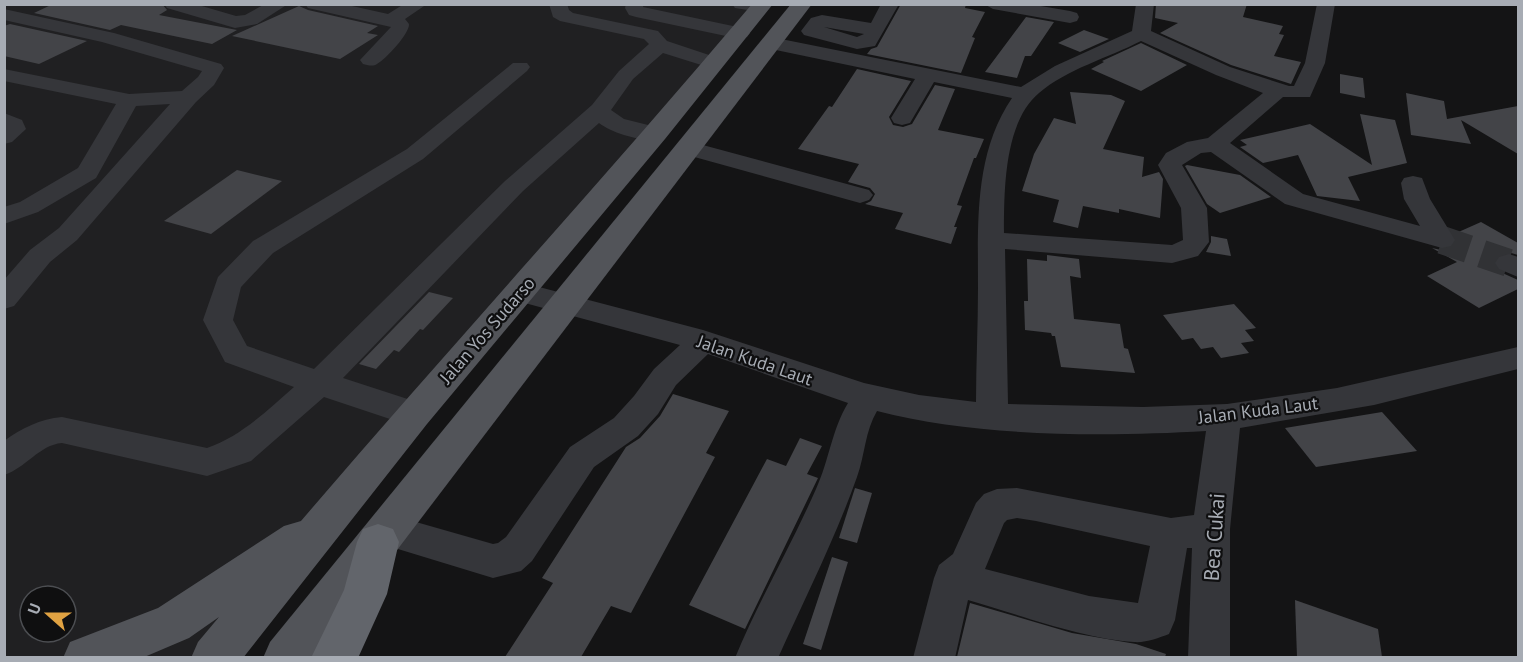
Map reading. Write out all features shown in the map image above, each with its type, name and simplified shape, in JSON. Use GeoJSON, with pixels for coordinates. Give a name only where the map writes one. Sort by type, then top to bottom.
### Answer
{"type":"FeatureCollection","features":[{"type":"Feature","properties":{"kind":"highway"},"geometry":{"type":"LineString","coordinates":[[334,657],[365,594],[383,536]]}},
{"type":"Feature","properties":{"kind":"main road","name":"Jalan Yos Sudarso"},"geometry":{"type":"LineString","coordinates":[[214,657],[414,414],[656,134],[714,63],[751,12]]}},
{"type":"Feature","properties":{"kind":"main road"},"geometry":{"type":"LineString","coordinates":[[286,657],[771,43],[805,14]]}},
{"type":"Feature","properties":{"kind":"main road"},"geometry":{"type":"LineString","coordinates":[[86,657],[173,623],[323,523]]}},
{"type":"Feature","properties":{"kind":"street"},"geometry":{"type":"LineString","coordinates":[[181,5],[235,22],[250,20],[279,4]]}},
{"type":"Feature","properties":{"kind":"street"},"geometry":{"type":"LineString","coordinates":[[314,4],[392,20],[400,24],[400,30],[370,60]]}},
{"type":"Feature","properties":{"kind":"street"},"geometry":{"type":"LineString","coordinates":[[392,20],[418,4]]}},
{"type":"Feature","properties":{"kind":"street"},"geometry":{"type":"LineString","coordinates":[[558,4],[560,13],[567,17],[651,35],[660,45],[714,63]]}},
{"type":"Feature","properties":{"kind":"street"},"geometry":{"type":"LineString","coordinates":[[635,4],[636,11],[751,12]]}},
{"type":"Feature","properties":{"kind":"street"},"geometry":{"type":"LineString","coordinates":[[805,14],[876,30],[890,4]]}},
{"type":"Feature","properties":{"kind":"street"},"geometry":{"type":"LineString","coordinates":[[993,4],[1070,17]]}},
{"type":"Feature","properties":{"kind":"street"},"geometry":{"type":"LineString","coordinates":[[1141,34],[1145,4]]}},
{"type":"Feature","properties":{"kind":"street"},"geometry":{"type":"LineString","coordinates":[[992,418],[992,200],[998,156],[1010,117],[1026,94],[1058,73],[1141,34],[1278,91],[1302,92],[1315,63],[1326,4]]}},
{"type":"Feature","properties":{"kind":"street"},"geometry":{"type":"LineString","coordinates":[[4,14],[107,37],[214,68],[207,81],[188,97],[68,234],[40,256],[4,299]]}},
{"type":"Feature","properties":{"kind":"street"},"geometry":{"type":"LineString","coordinates":[[771,43],[1026,94]]}},
{"type":"Feature","properties":{"kind":"street"},"geometry":{"type":"LineString","coordinates":[[4,461],[40,435],[53,430],[62,430],[207,462],[239,451],[288,412],[319,383],[514,186],[600,111],[626,75],[660,45]]}},
{"type":"Feature","properties":{"kind":"street"},"geometry":{"type":"LineString","coordinates":[[414,414],[236,354],[218,320],[228,284],[263,247],[415,154],[520,67]]}},
{"type":"Feature","properties":{"kind":"street"},"geometry":{"type":"LineString","coordinates":[[4,75],[129,100],[188,97]]}},
{"type":"Feature","properties":{"kind":"street"},"geometry":{"type":"LineString","coordinates":[[902,118],[928,75]]}},
{"type":"Feature","properties":{"kind":"street"},"geometry":{"type":"LineString","coordinates":[[992,240],[1172,254],[1188,250],[1196,242],[1194,208],[1170,165],[1174,158],[1195,147],[1215,144],[1278,91]]}},
{"type":"Feature","properties":{"kind":"street"},"geometry":{"type":"LineString","coordinates":[[4,216],[29,207],[87,173],[129,100]]}},
{"type":"Feature","properties":{"kind":"street"},"geometry":{"type":"LineString","coordinates":[[600,111],[603,117],[612,123],[656,134]]}},
{"type":"Feature","properties":{"kind":"street"},"geometry":{"type":"LineString","coordinates":[[4,120],[14,125],[15,129],[4,136]]}},
{"type":"Feature","properties":{"kind":"street"},"geometry":{"type":"LineString","coordinates":[[1215,144],[1294,200],[1442,240],[1417,199],[1413,183]]}},
{"type":"Feature","properties":{"kind":"street"},"geometry":{"type":"LineString","coordinates":[[688,148],[860,195]]}},
{"type":"Feature","properties":{"kind":"street","name":"Jalan Kuda Laut"},"geometry":{"type":"LineString","coordinates":[[520,292],[565,306],[703,341],[868,398],[992,418],[1134,420],[1225,417],[1288,409],[1368,393],[1518,358]]}},
{"type":"Feature","properties":{"kind":"street"},"geometry":{"type":"LineString","coordinates":[[383,536],[493,561],[507,560],[519,549],[582,458],[626,427],[646,405],[665,377],[703,341]]}},
{"type":"Feature","properties":{"kind":"street"},"geometry":{"type":"LineString","coordinates":[[756,657],[811,544],[840,475],[855,420],[868,398]]}},
{"type":"Feature","properties":{"kind":"street","name":"Bea Cukai"},"geometry":{"type":"LineString","coordinates":[[1209,657],[1211,529],[1225,417]]}},
{"type":"Feature","properties":{"kind":"street"},"geometry":{"type":"LineString","coordinates":[[934,657],[953,578],[967,566],[989,514],[997,505],[1017,503],[1036,505],[1171,534],[1211,529]]}},
{"type":"Feature","properties":{"kind":"street"},"geometry":{"type":"LineString","coordinates":[[953,578],[1089,615],[1135,623],[1155,620],[1171,534]]}},
{"type":"Feature","properties":{"kind":"shaded area"},"geometry":{"type":"Polygon","coordinates":[[[9,4],[758,5],[195,657],[5,658],[5,6],[9,4]]]}},
{"type":"Feature","properties":{"kind":"building"},"geometry":{"type":"Polygon","coordinates":[[[53,4],[162,4],[167,10],[159,15],[237,30],[212,44],[121,25],[110,30],[34,13],[53,4]]]}},
{"type":"Feature","properties":{"kind":"building"},"geometry":{"type":"Polygon","coordinates":[[[901,4],[966,4],[965,8],[985,12],[972,37],[975,38],[961,73],[867,54],[871,49],[877,47],[901,4]]]}},
{"type":"Feature","properties":{"kind":"building"},"geometry":{"type":"Polygon","coordinates":[[[1156,4],[1247,4],[1243,17],[1283,26],[1279,34],[1284,35],[1274,56],[1301,62],[1291,84],[1231,65],[1160,33],[1178,23],[1155,18],[1156,4]]]}},
{"type":"Feature","properties":{"kind":"building"},"geometry":{"type":"Polygon","coordinates":[[[299,6],[378,26],[367,33],[378,35],[340,59],[232,36],[299,6]]]}},
{"type":"Feature","properties":{"kind":"building"},"geometry":{"type":"Polygon","coordinates":[[[1026,17],[1054,22],[1031,56],[1025,56],[1017,78],[985,72],[1026,17]]]}},
{"type":"Feature","properties":{"kind":"building"},"geometry":{"type":"Polygon","coordinates":[[[10,24],[87,41],[39,64],[4,56],[4,26],[10,24]]]}},
{"type":"Feature","properties":{"kind":"building"},"geometry":{"type":"Polygon","coordinates":[[[1084,30],[1109,39],[1080,52],[1058,43],[1084,30]]]}},
{"type":"Feature","properties":{"kind":"building"},"geometry":{"type":"Polygon","coordinates":[[[1141,43],[1187,65],[1141,91],[1091,69],[1104,62],[1102,61],[1141,43]]]}},
{"type":"Feature","properties":{"kind":"building"},"geometry":{"type":"Polygon","coordinates":[[[857,69],[911,81],[889,117],[893,125],[903,127],[912,124],[935,85],[955,89],[938,130],[984,139],[974,158],[957,205],[962,206],[954,227],[957,227],[951,244],[895,229],[903,213],[865,204],[871,201],[875,194],[870,188],[848,182],[859,164],[798,149],[829,106],[832,107],[857,69]]]}},
{"type":"Feature","properties":{"kind":"building"},"geometry":{"type":"Polygon","coordinates":[[[1340,74],[1363,78],[1365,98],[1340,93],[1340,74]]]}},
{"type":"Feature","properties":{"kind":"building"},"geometry":{"type":"Polygon","coordinates":[[[1070,92],[1111,95],[1125,101],[1103,149],[1144,157],[1142,177],[1159,172],[1163,179],[1160,218],[1119,209],[1119,213],[1083,206],[1078,228],[1053,222],[1059,200],[1022,191],[1034,154],[1054,118],[1076,124],[1070,92]]]}},
{"type":"Feature","properties":{"kind":"building"},"geometry":{"type":"Polygon","coordinates":[[[1406,93],[1444,101],[1447,119],[1518,106],[1518,154],[1461,120],[1471,144],[1411,135],[1406,93]]]}},
{"type":"Feature","properties":{"kind":"building"},"geometry":{"type":"Polygon","coordinates":[[[1360,114],[1395,120],[1407,163],[1348,177],[1360,201],[1317,196],[1298,155],[1263,163],[1240,147],[1247,145],[1240,140],[1310,124],[1372,165],[1360,114]]]}},
{"type":"Feature","properties":{"kind":"building"},"geometry":{"type":"Polygon","coordinates":[[[1185,166],[1240,175],[1271,197],[1220,213],[1207,204],[1185,166]]]}},
{"type":"Feature","properties":{"kind":"building"},"geometry":{"type":"Polygon","coordinates":[[[237,170],[282,181],[211,234],[164,221],[237,170]]]}},
{"type":"Feature","properties":{"kind":"building"},"geometry":{"type":"Polygon","coordinates":[[[1481,222],[1518,243],[1518,255],[1508,252],[1498,255],[1493,262],[1498,271],[1518,280],[1518,289],[1479,308],[1427,276],[1457,262],[1432,248],[1441,250],[1451,248],[1457,241],[1454,234],[1481,222]]]}},
{"type":"Feature","properties":{"kind":"building"},"geometry":{"type":"Polygon","coordinates":[[[1211,236],[1227,239],[1231,256],[1206,252],[1211,236]]]}},
{"type":"Feature","properties":{"kind":"building"},"geometry":{"type":"Polygon","coordinates":[[[1047,255],[1079,259],[1081,278],[1070,276],[1074,319],[1120,324],[1124,348],[1128,349],[1135,373],[1061,367],[1055,336],[1051,333],[1025,330],[1024,301],[1028,301],[1027,259],[1047,261],[1047,255]]]}},
{"type":"Feature","properties":{"kind":"building"},"geometry":{"type":"Polygon","coordinates":[[[429,292],[453,298],[423,330],[420,329],[399,352],[394,350],[376,369],[359,364],[429,292]]]}},
{"type":"Feature","properties":{"kind":"building"},"geometry":{"type":"Polygon","coordinates":[[[1234,304],[1256,328],[1245,330],[1254,341],[1241,343],[1249,353],[1221,358],[1213,347],[1201,349],[1193,338],[1182,340],[1163,315],[1234,304]]]}},
{"type":"Feature","properties":{"kind":"building"},"geometry":{"type":"Polygon","coordinates":[[[673,394],[729,411],[706,453],[715,457],[631,613],[611,606],[581,657],[505,657],[553,583],[542,578],[626,447],[640,438],[660,416],[673,394]]]}},
{"type":"Feature","properties":{"kind":"building"},"geometry":{"type":"Polygon","coordinates":[[[1382,412],[1417,451],[1316,467],[1285,428],[1382,412]]]}},
{"type":"Feature","properties":{"kind":"building"},"geometry":{"type":"Polygon","coordinates":[[[800,438],[822,446],[807,474],[818,478],[745,629],[689,605],[767,459],[786,466],[800,438]]]}},
{"type":"Feature","properties":{"kind":"building"},"geometry":{"type":"Polygon","coordinates":[[[855,488],[872,493],[857,543],[839,538],[855,488]]]}},
{"type":"Feature","properties":{"kind":"building"},"geometry":{"type":"Polygon","coordinates":[[[832,557],[848,562],[821,650],[803,644],[832,557]]]}},
{"type":"Feature","properties":{"kind":"building"},"geometry":{"type":"Polygon","coordinates":[[[1295,600],[1378,629],[1382,657],[1297,657],[1295,600]]]}},
{"type":"Feature","properties":{"kind":"building"},"geometry":{"type":"Polygon","coordinates":[[[970,603],[1072,633],[1136,644],[1166,654],[1165,657],[957,657],[970,603]]]}},
{"type":"Feature","properties":{"kind":"tunnel"},"geometry":{"type":"LineString","coordinates":[[1442,240],[1509,263]]}}]}
